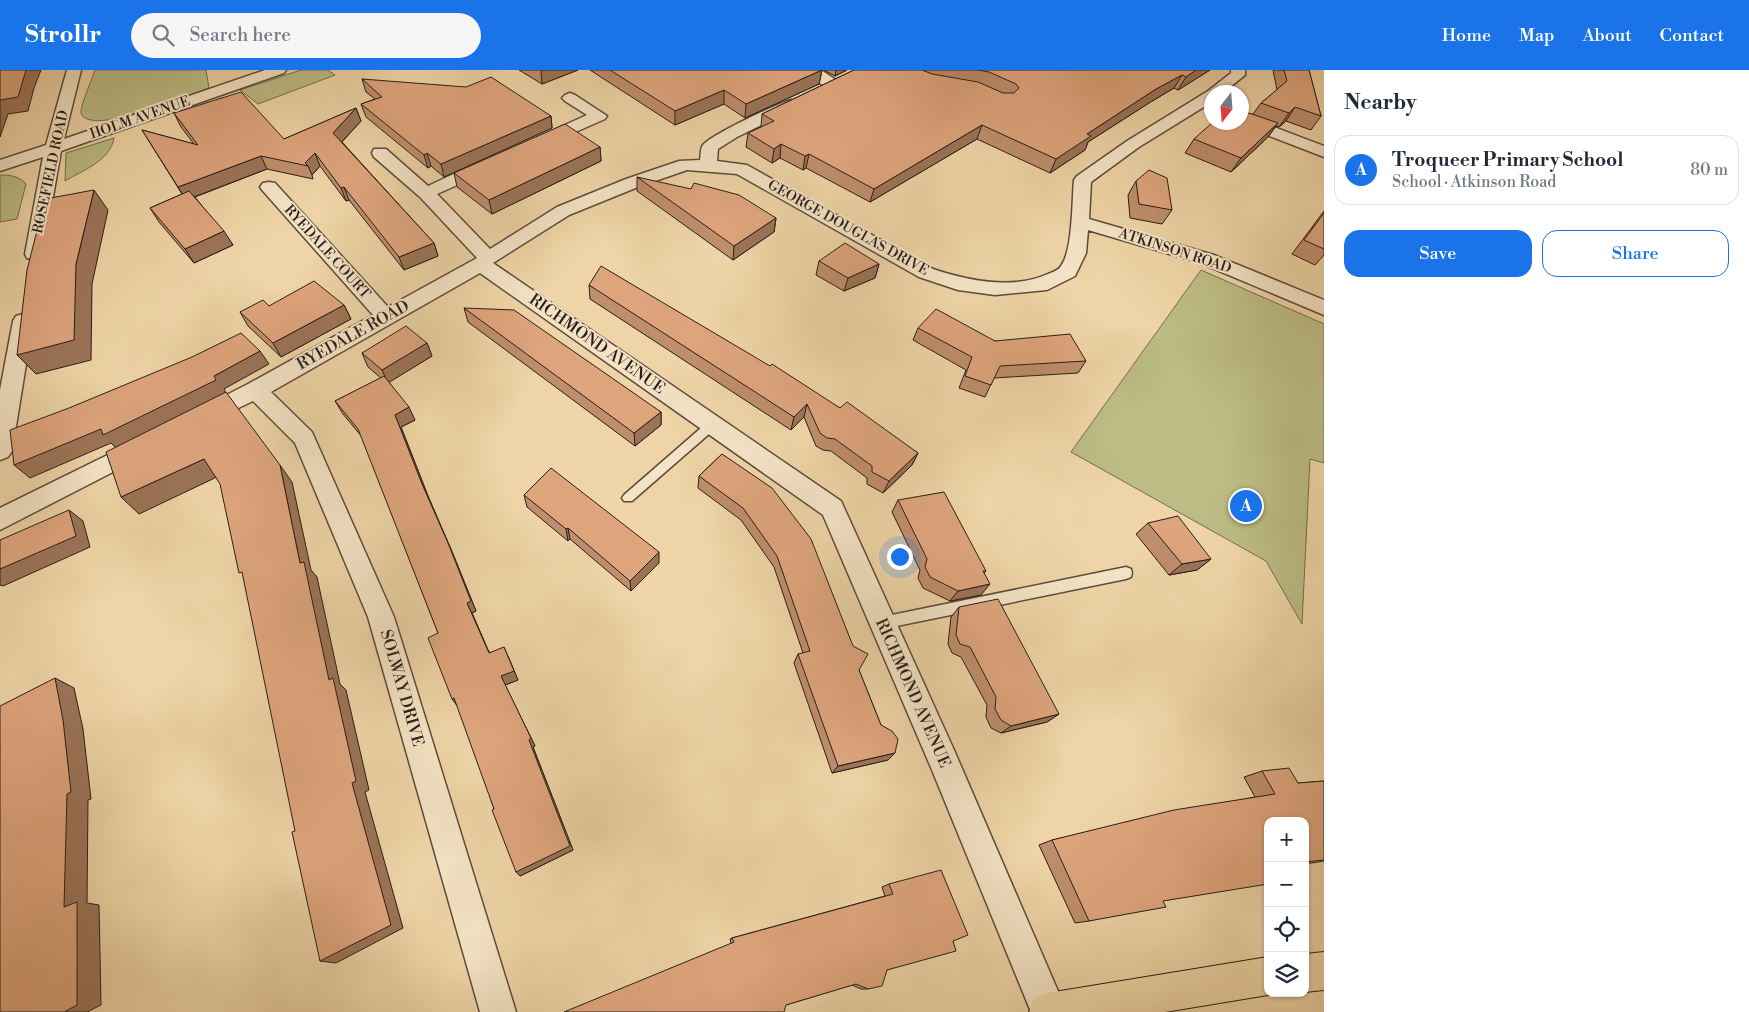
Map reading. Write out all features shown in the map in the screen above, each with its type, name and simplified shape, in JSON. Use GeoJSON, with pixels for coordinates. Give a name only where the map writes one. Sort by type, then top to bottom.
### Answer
{"type":"FeatureCollection","features":[{"type":"Feature","properties":{"kind":"main road"},"geometry":{"type":"LineString","coordinates":[[1309,973],[1324,971]]}},
{"type":"Feature","properties":{"kind":"main road"},"geometry":{"type":"LineString","coordinates":[[1049,1012],[1264,977]]}},
{"type":"Feature","properties":{"kind":"street","name":"ROSEFIELD ROAD"},"geometry":{"type":"LineString","coordinates":[[30,275],[53,149],[74,70]]}},
{"type":"Feature","properties":{"kind":"street","name":"HOLM AVENUE"},"geometry":{"type":"LineString","coordinates":[[0,166],[279,70]]}},
{"type":"Feature","properties":{"kind":"street"},"geometry":{"type":"LineString","coordinates":[[810,70],[834,84]]}},
{"type":"Feature","properties":{"kind":"street"},"geometry":{"type":"LineString","coordinates":[[1224,85],[1238,75],[1238,70]]}},
{"type":"Feature","properties":{"kind":"street"},"geometry":{"type":"LineString","coordinates":[[708,165],[710,147],[731,134],[849,77]]}},
{"type":"Feature","properties":{"kind":"street"},"geometry":{"type":"LineString","coordinates":[[526,148],[599,116],[570,98]]}},
{"type":"Feature","properties":{"kind":"street","name":"GEORGE DOUGLAS DRIVE"},"geometry":{"type":"LineString","coordinates":[[708,165],[740,169],[774,186],[926,273],[958,284],[995,289],[1040,285],[1068,272],[1077,253],[1083,180],[1133,144],[1204,104]]}},
{"type":"Feature","properties":{"kind":"street"},"geometry":{"type":"LineString","coordinates":[[1249,123],[1324,152]]}},
{"type":"Feature","properties":{"kind":"street"},"geometry":{"type":"LineString","coordinates":[[1289,158],[1303,144]]}},
{"type":"Feature","properties":{"kind":"street","name":"RICHMOND AVENUE"},"geometry":{"type":"LineString","coordinates":[[380,153],[426,193],[485,261],[832,508],[1049,1012]]}},
{"type":"Feature","properties":{"kind":"street"},"geometry":{"type":"LineString","coordinates":[[426,193],[499,160]]}},
{"type":"Feature","properties":{"kind":"street","name":"RYEDALE ROAD"},"geometry":{"type":"LineString","coordinates":[[184,426],[256,390],[485,261],[564,211],[685,164],[708,165]]}},
{"type":"Feature","properties":{"kind":"street","name":"RYEDALE COURT"},"geometry":{"type":"LineString","coordinates":[[269,187],[386,317]]}},
{"type":"Feature","properties":{"kind":"street","name":"ATKINSON ROAD"},"geometry":{"type":"LineString","coordinates":[[1080,222],[1207,259],[1324,308]]}},
{"type":"Feature","properties":{"kind":"street"},"geometry":{"type":"LineString","coordinates":[[0,451],[25,305]]}},
{"type":"Feature","properties":{"kind":"street","name":"SOLWAY DRIVE"},"geometry":{"type":"LineString","coordinates":[[256,390],[304,438],[381,617],[498,1012]]}},
{"type":"Feature","properties":{"kind":"street"},"geometry":{"type":"LineString","coordinates":[[0,520],[158,440]]}},
{"type":"Feature","properties":{"kind":"lane"},"geometry":{"type":"LineString","coordinates":[[628,498],[713,424]]}},
{"type":"Feature","properties":{"kind":"lane"},"geometry":{"type":"LineString","coordinates":[[882,623],[1126,573]]}},
{"type":"Feature","properties":{"kind":"green space"},"geometry":{"type":"Polygon","coordinates":[[[95,70],[206,70],[209,88],[120,118],[88,119],[81,113],[81,110],[95,70]]]}},
{"type":"Feature","properties":{"kind":"green space"},"geometry":{"type":"Polygon","coordinates":[[[301,70],[328,70],[335,75],[258,104],[240,90],[301,70]]]}},
{"type":"Feature","properties":{"kind":"green space"},"geometry":{"type":"Polygon","coordinates":[[[114,138],[107,153],[101,159],[65,181],[66,153],[114,138]]]}},
{"type":"Feature","properties":{"kind":"green space"},"geometry":{"type":"Polygon","coordinates":[[[0,175],[14,176],[26,184],[17,219],[0,222],[0,175]]]}},
{"type":"Feature","properties":{"kind":"green space"},"geometry":{"type":"Polygon","coordinates":[[[1201,270],[1324,324],[1324,463],[1310,459],[1302,624],[1266,561],[1071,452],[1201,270]]]}},
{"type":"Feature","properties":{"kind":"building"},"geometry":{"type":"Polygon","coordinates":[[[0,70],[26,70],[18,97],[0,100],[0,70]]]}},
{"type":"Feature","properties":{"kind":"building"},"geometry":{"type":"Polygon","coordinates":[[[610,70],[822,70],[746,104],[724,90],[675,111],[610,70]]]}},
{"type":"Feature","properties":{"kind":"building"},"geometry":{"type":"Polygon","coordinates":[[[854,70],[922,70],[932,74],[978,82],[1003,93],[1014,93],[1019,88],[1016,84],[989,72],[978,70],[1196,70],[1186,77],[1182,75],[1156,89],[1087,134],[1091,136],[1056,159],[982,125],[874,189],[809,154],[805,156],[781,144],[774,149],[748,133],[774,121],[762,114],[854,70]]]}},
{"type":"Feature","properties":{"kind":"building"},"geometry":{"type":"Polygon","coordinates":[[[1284,70],[1309,70],[1321,116],[1295,107],[1289,113],[1261,103],[1287,81],[1284,70]]]}},
{"type":"Feature","properties":{"kind":"building"},"geometry":{"type":"Polygon","coordinates":[[[491,77],[551,116],[441,164],[427,153],[424,155],[361,104],[382,97],[362,79],[466,87],[491,77]]]}},
{"type":"Feature","properties":{"kind":"building"},"geometry":{"type":"Polygon","coordinates":[[[241,92],[284,139],[356,108],[333,133],[434,243],[399,257],[344,187],[341,188],[315,153],[305,163],[308,166],[261,156],[178,187],[142,130],[198,145],[174,113],[241,92]]]}},
{"type":"Feature","properties":{"kind":"building"},"geometry":{"type":"Polygon","coordinates":[[[1249,113],[1278,123],[1241,158],[1194,139],[1204,130],[1249,130],[1249,113]]]}},
{"type":"Feature","properties":{"kind":"building"},"geometry":{"type":"Polygon","coordinates":[[[565,124],[600,147],[489,200],[454,173],[565,124]]]}},
{"type":"Feature","properties":{"kind":"building"},"geometry":{"type":"Polygon","coordinates":[[[1149,170],[1167,178],[1172,210],[1139,204],[1136,181],[1149,170]]]}},
{"type":"Feature","properties":{"kind":"building"},"geometry":{"type":"Polygon","coordinates":[[[637,177],[691,189],[694,183],[739,195],[776,218],[734,246],[637,177]]]}},
{"type":"Feature","properties":{"kind":"building"},"geometry":{"type":"Polygon","coordinates":[[[94,190],[76,264],[74,340],[17,355],[27,270],[45,199],[94,190]]]}},
{"type":"Feature","properties":{"kind":"building"},"geometry":{"type":"Polygon","coordinates":[[[189,191],[224,231],[185,249],[150,208],[189,191]]]}},
{"type":"Feature","properties":{"kind":"building"},"geometry":{"type":"Polygon","coordinates":[[[1324,213],[1324,249],[1304,240],[1324,213]]]}},
{"type":"Feature","properties":{"kind":"building"},"geometry":{"type":"Polygon","coordinates":[[[845,243],[879,264],[848,278],[819,261],[845,243]]]}},
{"type":"Feature","properties":{"kind":"building"},"geometry":{"type":"Polygon","coordinates":[[[601,266],[770,366],[772,364],[840,408],[847,402],[918,453],[889,481],[872,472],[872,466],[835,439],[827,438],[820,433],[807,404],[794,417],[589,285],[601,266]]]}},
{"type":"Feature","properties":{"kind":"building"},"geometry":{"type":"Polygon","coordinates":[[[314,281],[344,305],[273,343],[240,312],[263,300],[269,306],[314,281]]]}},
{"type":"Feature","properties":{"kind":"building"},"geometry":{"type":"Polygon","coordinates":[[[464,308],[514,310],[661,412],[634,433],[464,308]]]}},
{"type":"Feature","properties":{"kind":"building"},"geometry":{"type":"Polygon","coordinates":[[[936,309],[995,341],[1070,334],[1086,361],[1000,366],[991,385],[965,376],[972,357],[918,328],[936,309]]]}},
{"type":"Feature","properties":{"kind":"building"},"geometry":{"type":"Polygon","coordinates":[[[406,326],[427,343],[382,370],[362,353],[406,326]]]}},
{"type":"Feature","properties":{"kind":"building"},"geometry":{"type":"Polygon","coordinates":[[[241,333],[260,351],[214,376],[216,380],[103,435],[101,429],[14,465],[10,430],[69,408],[192,357],[241,333]]]}},
{"type":"Feature","properties":{"kind":"building"},"geometry":{"type":"Polygon","coordinates":[[[384,376],[409,407],[395,415],[471,601],[467,603],[489,653],[504,647],[514,671],[501,676],[531,738],[529,740],[570,846],[516,872],[492,810],[494,809],[454,698],[452,699],[428,638],[438,633],[358,429],[335,401],[384,376]]]}},
{"type":"Feature","properties":{"kind":"building"},"geometry":{"type":"Polygon","coordinates":[[[226,392],[280,465],[300,563],[304,562],[329,680],[333,678],[356,781],[352,783],[391,925],[320,961],[292,832],[295,831],[242,572],[239,573],[220,484],[204,459],[121,497],[106,452],[226,392]]]}},
{"type":"Feature","properties":{"kind":"building"},"geometry":{"type":"Polygon","coordinates":[[[722,454],[772,488],[811,539],[853,646],[868,654],[859,670],[881,725],[892,731],[898,739],[895,753],[838,766],[798,654],[810,651],[777,556],[743,508],[699,476],[722,454]]]}},
{"type":"Feature","properties":{"kind":"building"},"geometry":{"type":"Polygon","coordinates":[[[551,468],[659,552],[630,581],[568,528],[566,529],[524,495],[551,468]]]}},
{"type":"Feature","properties":{"kind":"building"},"geometry":{"type":"Polygon","coordinates":[[[944,492],[986,571],[983,571],[990,584],[958,591],[930,577],[925,567],[927,559],[898,500],[944,492]]]}},
{"type":"Feature","properties":{"kind":"building"},"geometry":{"type":"Polygon","coordinates":[[[69,510],[76,536],[0,569],[0,540],[69,510]]]}},
{"type":"Feature","properties":{"kind":"building"},"geometry":{"type":"Polygon","coordinates":[[[1178,516],[1211,559],[1182,564],[1148,523],[1178,516]]]}},
{"type":"Feature","properties":{"kind":"building"},"geometry":{"type":"Polygon","coordinates":[[[998,599],[1059,714],[1011,726],[1001,720],[995,709],[996,697],[970,647],[960,644],[956,635],[959,607],[998,599]]]}},
{"type":"Feature","properties":{"kind":"building"},"geometry":{"type":"Polygon","coordinates":[[[55,678],[63,720],[71,792],[67,794],[64,907],[77,902],[77,1005],[64,1012],[0,1012],[0,706],[55,678]]]}},
{"type":"Feature","properties":{"kind":"building"},"geometry":{"type":"Polygon","coordinates":[[[1289,768],[1298,783],[1324,781],[1324,860],[1309,862],[1309,817],[1264,817],[1264,885],[1163,901],[1166,907],[1089,921],[1052,840],[1174,810],[1275,794],[1262,771],[1289,768]]]}},
{"type":"Feature","properties":{"kind":"building"},"geometry":{"type":"Polygon","coordinates":[[[941,870],[968,935],[953,941],[956,951],[887,970],[882,986],[868,989],[856,984],[786,1005],[784,1012],[564,1012],[734,942],[732,938],[893,894],[889,884],[941,870]]]}},
{"type":"Feature","properties":{"kind":"place","name":"Troqueer Primary School"},"geometry":{"type":"Point","coordinates":[1246,506]}}]}
